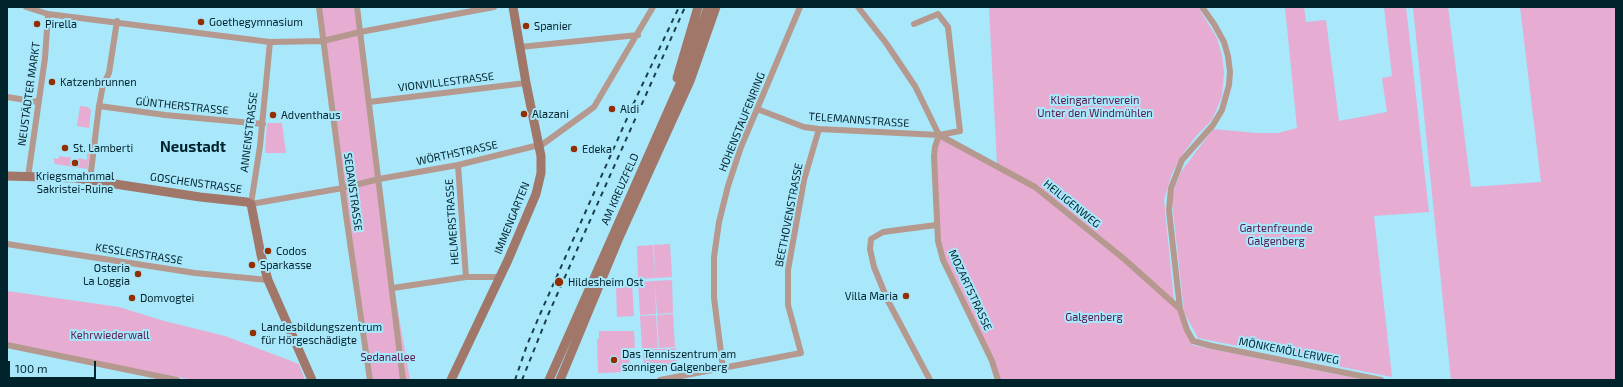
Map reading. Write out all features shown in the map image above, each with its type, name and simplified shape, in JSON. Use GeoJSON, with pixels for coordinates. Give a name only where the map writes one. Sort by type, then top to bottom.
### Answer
{"type":"FeatureCollection","features":[{"type":"Feature","properties":{"kind":"main road","name":"IMMENGARTEN"},"geometry":{"type":"LineString","coordinates":[[450,380],[500,277],[536,194],[542,169],[539,145],[526,83],[513,7]]}},
{"type":"Feature","properties":{"kind":"main road"},"geometry":{"type":"LineString","coordinates":[[672,100],[677,76],[698,7]]}},
{"type":"Feature","properties":{"kind":"main road","name":"AM KREUZFELD"},"geometry":{"type":"LineString","coordinates":[[549,380],[692,56],[708,7]]}},
{"type":"Feature","properties":{"kind":"main road","name":"AM KREUZFELD"},"geometry":{"type":"LineString","coordinates":[[560,380],[618,240],[690,81],[716,7]]}},
{"type":"Feature","properties":{"kind":"main road","name":"GOSCHENSTRASSE"},"geometry":{"type":"LineString","coordinates":[[7,176],[62,177],[90,180],[251,204]]}},
{"type":"Feature","properties":{"kind":"main road","name":"ANNENSTRASSE"},"geometry":{"type":"LineString","coordinates":[[251,204],[261,255],[268,280],[312,380]]}},
{"type":"Feature","properties":{"kind":"street"},"geometry":{"type":"LineString","coordinates":[[26,7],[48,14],[117,21],[270,42],[323,41],[360,32],[494,7]]}},
{"type":"Feature","properties":{"kind":"street","name":"SEDANSTRASSE"},"geometry":{"type":"LineString","coordinates":[[319,7],[370,380]]}},
{"type":"Feature","properties":{"kind":"street"},"geometry":{"type":"LineString","coordinates":[[357,7],[404,380]]}},
{"type":"Feature","properties":{"kind":"street","name":"WÖRTHSTRASSE"},"geometry":{"type":"LineString","coordinates":[[379,179],[458,165],[539,145],[548,141],[594,107],[638,35],[653,7]]}},
{"type":"Feature","properties":{"kind":"street","name":"HOHENSTAUFENRING"},"geometry":{"type":"LineString","coordinates":[[723,368],[714,298],[714,257],[719,222],[728,186],[741,147],[800,7]]}},
{"type":"Feature","properties":{"kind":"street"},"geometry":{"type":"LineString","coordinates":[[858,7],[915,86],[939,135],[960,130],[948,27],[938,14],[914,24]]}},
{"type":"Feature","properties":{"kind":"street"},"geometry":{"type":"LineString","coordinates":[[1180,309],[1169,210],[1171,188],[1182,160],[1219,116],[1226,99],[1229,85],[1228,56],[1224,42],[1218,30],[1202,7]]}},
{"type":"Feature","properties":{"kind":"street","name":"NEUSTÄDTER MARKT"},"geometry":{"type":"LineString","coordinates":[[28,177],[45,58],[48,14]]}},
{"type":"Feature","properties":{"kind":"street"},"geometry":{"type":"LineString","coordinates":[[90,180],[100,106],[109,73],[117,21]]}},
{"type":"Feature","properties":{"kind":"street"},"geometry":{"type":"LineString","coordinates":[[520,47],[638,35]]}},
{"type":"Feature","properties":{"kind":"street","name":"ANNENSTRASSE"},"geometry":{"type":"LineString","coordinates":[[251,204],[257,170],[270,42]]}},
{"type":"Feature","properties":{"kind":"street","name":"VIONVILLESTRASSE"},"geometry":{"type":"LineString","coordinates":[[369,102],[526,83]]}},
{"type":"Feature","properties":{"kind":"street"},"geometry":{"type":"LineString","coordinates":[[7,97],[38,102]]}},
{"type":"Feature","properties":{"kind":"street","name":"GÜNTHERSTRASSE"},"geometry":{"type":"LineString","coordinates":[[100,106],[165,115],[262,124]]}},
{"type":"Feature","properties":{"kind":"street","name":"TELEMANNSTRASSE"},"geometry":{"type":"LineString","coordinates":[[757,109],[804,127],[939,135]]}},
{"type":"Feature","properties":{"kind":"street","name":"BEETHOVENSTRASSE"},"geometry":{"type":"LineString","coordinates":[[723,368],[801,353],[788,305],[788,270],[804,180],[819,129]]}},
{"type":"Feature","properties":{"kind":"street","name":"MOZARTSTRASSE"},"geometry":{"type":"LineString","coordinates":[[939,135],[934,156],[936,225],[938,241],[943,260],[992,361],[998,380]]}},
{"type":"Feature","properties":{"kind":"street","name":"HEILIGENWEG"},"geometry":{"type":"LineString","coordinates":[[939,135],[1036,187],[1141,273],[1180,309]]}},
{"type":"Feature","properties":{"kind":"street","name":"HELMERSTRASSE"},"geometry":{"type":"LineString","coordinates":[[458,165],[466,277]]}},
{"type":"Feature","properties":{"kind":"street","name":"GOSCHENSTRASSE"},"geometry":{"type":"LineString","coordinates":[[251,204],[343,188],[379,179]]}},
{"type":"Feature","properties":{"kind":"street"},"geometry":{"type":"LineString","coordinates":[[930,380],[888,301],[874,267],[870,249],[871,239],[883,232],[936,225]]}},
{"type":"Feature","properties":{"kind":"street","name":"KESSLERSTRASSE"},"geometry":{"type":"LineString","coordinates":[[7,244],[195,273],[268,280]]}},
{"type":"Feature","properties":{"kind":"street"},"geometry":{"type":"LineString","coordinates":[[393,288],[466,277],[500,277]]}},
{"type":"Feature","properties":{"kind":"street","name":"MÖNKEMÖLLERWEG"},"geometry":{"type":"LineString","coordinates":[[1180,309],[1187,330],[1193,341],[1381,380]]}},
{"type":"Feature","properties":{"kind":"street"},"geometry":{"type":"LineString","coordinates":[[7,345],[177,380]]}},
{"type":"Feature","properties":{"kind":"street"},"geometry":{"type":"LineString","coordinates":[[660,380],[723,368]]}},
{"type":"Feature","properties":{"kind":"green space","name":"Sedanallee"},"geometry":{"type":"Polygon","coordinates":[[[319,7],[354,7],[393,283],[410,380],[373,380],[319,7]]]}},
{"type":"Feature","properties":{"kind":"green space"},"geometry":{"type":"Polygon","coordinates":[[[989,7],[1198,7],[1217,38],[1222,55],[1224,73],[1222,96],[1212,120],[1197,135],[1184,152],[1172,173],[1164,200],[1174,301],[1192,345],[1365,380],[998,380],[955,287],[938,241],[935,147],[939,135],[997,165],[989,7]]]}},
{"type":"Feature","properties":{"kind":"green space","name":"Gartenfreunde Galgenberg"},"geometry":{"type":"Polygon","coordinates":[[[1285,7],[1304,7],[1306,22],[1326,20],[1339,121],[1387,112],[1382,78],[1392,76],[1384,7],[1406,7],[1429,212],[1374,216],[1392,377],[1198,338],[1184,312],[1172,201],[1175,186],[1181,172],[1213,129],[1257,133],[1278,133],[1297,128],[1285,7]]]}},
{"type":"Feature","properties":{"kind":"green space"},"geometry":{"type":"Polygon","coordinates":[[[1413,7],[1448,7],[1471,187],[1541,182],[1520,7],[1616,7],[1616,380],[1451,380],[1413,7]]]}},
{"type":"Feature","properties":{"kind":"green space"},"geometry":{"type":"Polygon","coordinates":[[[80,106],[88,107],[91,110],[89,128],[77,126],[80,106]]]}},
{"type":"Feature","properties":{"kind":"green space"},"geometry":{"type":"Polygon","coordinates":[[[267,123],[282,123],[286,153],[265,153],[267,123]]]}},
{"type":"Feature","properties":{"kind":"green space"},"geometry":{"type":"Polygon","coordinates":[[[90,152],[88,169],[55,164],[54,162],[54,158],[58,159],[60,156],[65,158],[71,157],[70,163],[77,164],[78,158],[87,160],[87,154],[90,152]]]}},
{"type":"Feature","properties":{"kind":"green space"},"geometry":{"type":"Polygon","coordinates":[[[670,244],[672,277],[655,278],[654,245],[670,244]]]}},
{"type":"Feature","properties":{"kind":"green space"},"geometry":{"type":"Polygon","coordinates":[[[653,245],[655,278],[638,279],[637,246],[653,245]]]}},
{"type":"Feature","properties":{"kind":"green space"},"geometry":{"type":"Polygon","coordinates":[[[672,280],[673,313],[657,314],[655,281],[672,280]]]}},
{"type":"Feature","properties":{"kind":"green space"},"geometry":{"type":"Polygon","coordinates":[[[655,281],[656,314],[640,315],[638,282],[655,281]]]}},
{"type":"Feature","properties":{"kind":"green space"},"geometry":{"type":"Polygon","coordinates":[[[632,283],[634,316],[617,317],[616,284],[632,283]]]}},
{"type":"Feature","properties":{"kind":"green space","name":"Kehrwiederwall"},"geometry":{"type":"Polygon","coordinates":[[[7,291],[119,307],[164,321],[225,336],[299,364],[305,380],[193,380],[7,344],[7,291]]]}},
{"type":"Feature","properties":{"kind":"green space"},"geometry":{"type":"Polygon","coordinates":[[[673,314],[675,347],[659,348],[657,315],[673,314]]]}},
{"type":"Feature","properties":{"kind":"green space"},"geometry":{"type":"Polygon","coordinates":[[[656,315],[658,348],[642,349],[640,316],[656,315]]]}},
{"type":"Feature","properties":{"kind":"green space","name":"Das Tenniszentrum am sonnigen Galgenberg"},"geometry":{"type":"Polygon","coordinates":[[[599,331],[634,331],[635,348],[629,348],[630,372],[598,373],[597,339],[599,339],[599,331]]]}},
{"type":"Feature","properties":{"kind":"green space"},"geometry":{"type":"Polygon","coordinates":[[[676,348],[677,365],[644,367],[643,350],[676,348]]]}},
{"type":"Feature","properties":{"kind":"railway"},"geometry":{"type":"LineString","coordinates":[[515,380],[527,345],[541,312],[637,96],[679,7]]}},
{"type":"Feature","properties":{"kind":"railway"},"geometry":{"type":"LineString","coordinates":[[522,380],[548,315],[685,7]]}},
{"type":"Feature","properties":{"kind":"place","name":"Goethegymnasium"},"geometry":{"type":"Point","coordinates":[201,22]}},
{"type":"Feature","properties":{"kind":"place","name":"Pirella"},"geometry":{"type":"Point","coordinates":[37,24]}},
{"type":"Feature","properties":{"kind":"place","name":"Spanier"},"geometry":{"type":"Point","coordinates":[526,26]}},
{"type":"Feature","properties":{"kind":"place","name":"Katzenbrunnen"},"geometry":{"type":"Point","coordinates":[52,82]}},
{"type":"Feature","properties":{"kind":"place","name":"Aldi"},"geometry":{"type":"Point","coordinates":[612,109]}},
{"type":"Feature","properties":{"kind":"place","name":"Alazani"},"geometry":{"type":"Point","coordinates":[524,114]}},
{"type":"Feature","properties":{"kind":"place","name":"Adventhaus"},"geometry":{"type":"Point","coordinates":[273,115]}},
{"type":"Feature","properties":{"kind":"place","name":"St. Lamberti"},"geometry":{"type":"Point","coordinates":[65,148]}},
{"type":"Feature","properties":{"kind":"place","name":"Edeka"},"geometry":{"type":"Point","coordinates":[574,149]}},
{"type":"Feature","properties":{"kind":"place","name":"Kriegsmahnmal Sakristei-Ruine"},"geometry":{"type":"Point","coordinates":[75,163]}},
{"type":"Feature","properties":{"kind":"place","name":"Codos"},"geometry":{"type":"Point","coordinates":[268,251]}},
{"type":"Feature","properties":{"kind":"place","name":"Sparkasse"},"geometry":{"type":"Point","coordinates":[252,265]}},
{"type":"Feature","properties":{"kind":"place","name":"Osteria La Loggia"},"geometry":{"type":"Point","coordinates":[138,274]}},
{"type":"Feature","properties":{"kind":"place","name":"Hildesheim Ost"},"geometry":{"type":"Point","coordinates":[559,282]}},
{"type":"Feature","properties":{"kind":"place","name":"Villa Maria"},"geometry":{"type":"Point","coordinates":[906,296]}},
{"type":"Feature","properties":{"kind":"place","name":"Domvogtei"},"geometry":{"type":"Point","coordinates":[132,298]}},
{"type":"Feature","properties":{"kind":"place","name":"Landesbildungszentrum für Hörgeschädigte"},"geometry":{"type":"Point","coordinates":[253,333]}},
{"type":"Feature","properties":{"kind":"place","name":"Das Tenniszentrum am sonnigen Galgenberg"},"geometry":{"type":"Point","coordinates":[614,360]}},
{"type":"Feature","properties":{"kind":"district","name":"Neustadt"},"geometry":{"type":"Point","coordinates":[193,147]}},
{"type":"Feature","properties":{"kind":"park label","name":"Kleingartenverein Unter den Windmühlen"},"geometry":{"type":"Point","coordinates":[1095,106]}},
{"type":"Feature","properties":{"kind":"park label","name":"Galgenberg"},"geometry":{"type":"Point","coordinates":[1094,317]}}]}
